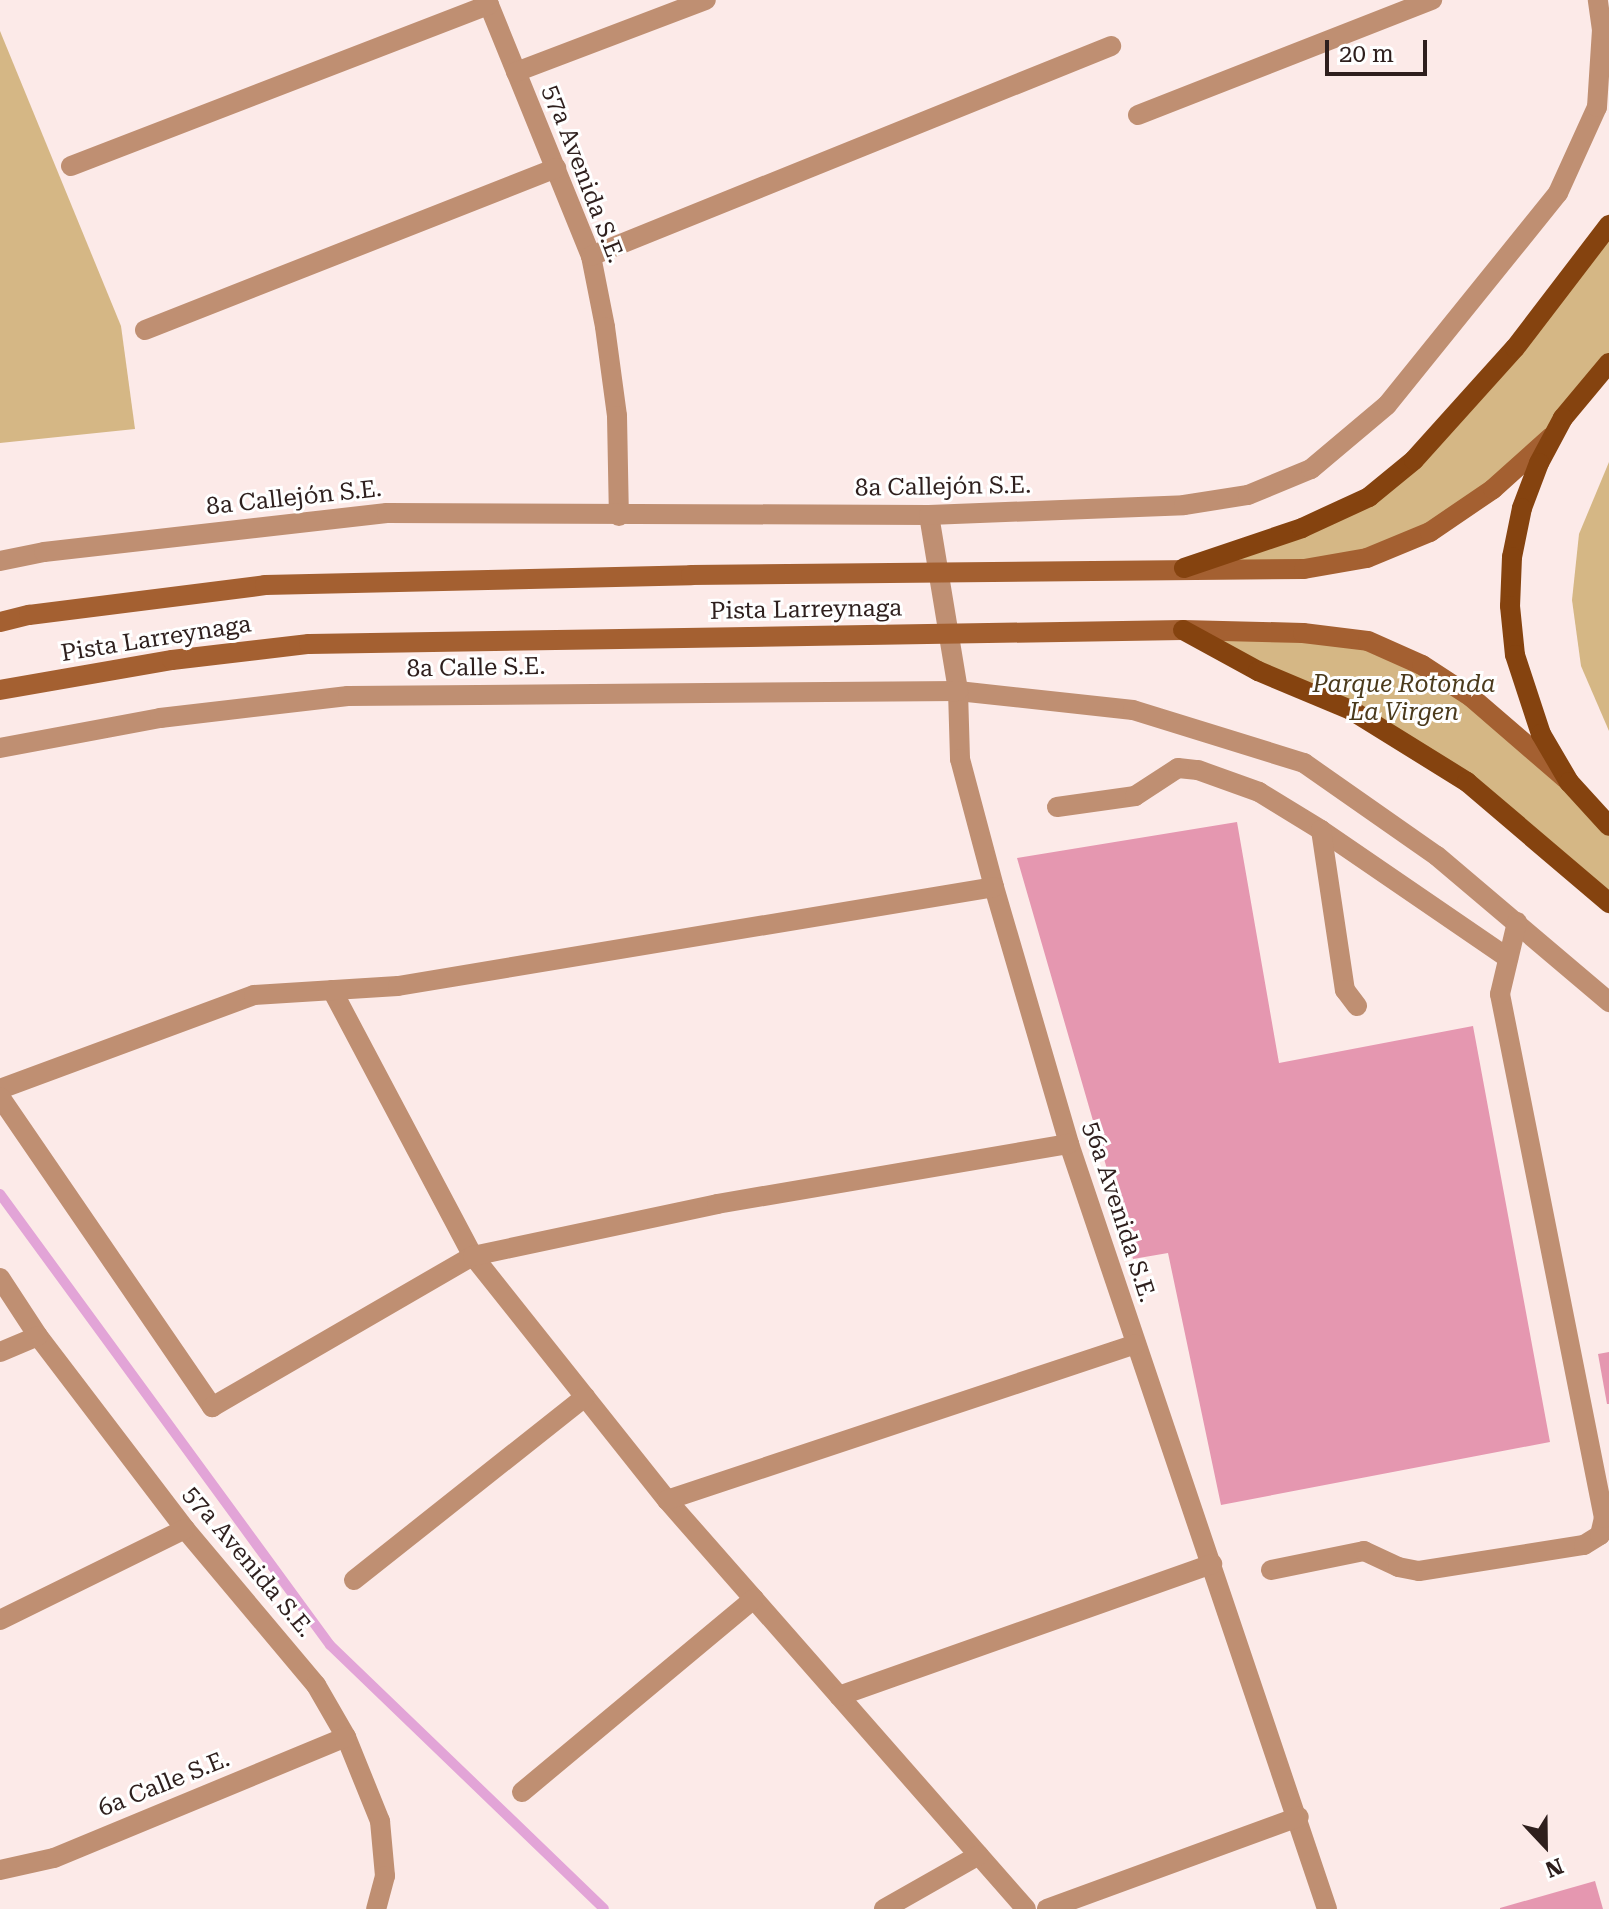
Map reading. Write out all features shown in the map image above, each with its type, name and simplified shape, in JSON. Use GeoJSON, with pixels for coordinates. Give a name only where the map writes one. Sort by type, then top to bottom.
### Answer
{"type":"FeatureCollection","features":[{"type":"Feature","properties":{"kind":"main road"},"geometry":{"type":"LineString","coordinates":[[1184,568],[1302,528],[1369,497],[1414,460],[1515,348],[1609,225]]}},
{"type":"Feature","properties":{"kind":"main road"},"geometry":{"type":"LineString","coordinates":[[1606,365],[1551,437],[1522,508],[1512,557],[1510,606],[1515,655],[1541,734],[1569,782],[1609,826]]}},
{"type":"Feature","properties":{"kind":"main road","name":"Pista Larreynaga"},"geometry":{"type":"LineString","coordinates":[[0,622],[265,585],[1184,568],[1278,572],[1334,565],[1382,553],[1460,514],[1551,437]]}},
{"type":"Feature","properties":{"kind":"main road"},"geometry":{"type":"LineString","coordinates":[[1183,630],[1258,671],[1351,710],[1467,782],[1609,903]]}},
{"type":"Feature","properties":{"kind":"main road","name":"Pista Larreynaga"},"geometry":{"type":"LineString","coordinates":[[0,690],[172,660],[309,644],[1183,630],[1345,637],[1397,652],[1471,697],[1569,782]]}},
{"type":"Feature","properties":{"kind":"street"},"geometry":{"type":"LineString","coordinates":[[516,72],[706,0]]}},
{"type":"Feature","properties":{"kind":"street"},"geometry":{"type":"LineString","coordinates":[[1138,115],[1432,0]]}},
{"type":"Feature","properties":{"kind":"street","name":"8a Callejón S.E."},"geometry":{"type":"LineString","coordinates":[[0,561],[44,552],[387,513],[929,515],[1184,505],[1248,495],[1311,469],[1387,405],[1558,193],[1597,107],[1602,30],[1598,0]]}},
{"type":"Feature","properties":{"kind":"street"},"geometry":{"type":"LineString","coordinates":[[71,166],[488,2]]}},
{"type":"Feature","properties":{"kind":"street","name":"57a Avenida S.E."},"geometry":{"type":"LineString","coordinates":[[488,2],[591,256],[605,327],[617,416],[619,516]]}},
{"type":"Feature","properties":{"kind":"street"},"geometry":{"type":"LineString","coordinates":[[591,256],[1111,46]]}},
{"type":"Feature","properties":{"kind":"street"},"geometry":{"type":"LineString","coordinates":[[145,330],[556,168]]}},
{"type":"Feature","properties":{"kind":"street","name":"56a Avenida S.E."},"geometry":{"type":"LineString","coordinates":[[929,515],[958,691],[960,759],[994,887],[1069,1144],[1299,1817],[1327,1909]]}},
{"type":"Feature","properties":{"kind":"street","name":"8a Calle S.E."},"geometry":{"type":"LineString","coordinates":[[0,748],[160,718],[348,696],[958,691],[1133,710],[1304,763],[1437,856],[1609,1002]]}},
{"type":"Feature","properties":{"kind":"street"},"geometry":{"type":"LineString","coordinates":[[1057,807],[1135,796],[1178,768],[1198,770],[1259,792],[1321,830],[1508,958]]}},
{"type":"Feature","properties":{"kind":"street"},"geometry":{"type":"LineString","coordinates":[[1321,830],[1345,990],[1357,1006]]}},
{"type":"Feature","properties":{"kind":"street"},"geometry":{"type":"LineString","coordinates":[[0,1089],[254,995],[398,986],[994,887]]}},
{"type":"Feature","properties":{"kind":"street"},"geometry":{"type":"LineString","coordinates":[[1271,1570],[1364,1551],[1398,1567],[1419,1571],[1584,1545],[1600,1535],[1604,1518],[1500,994],[1517,922]]}},
{"type":"Feature","properties":{"kind":"street"},"geometry":{"type":"LineString","coordinates":[[332,990],[473,1256],[667,1500],[1026,1909]]}},
{"type":"Feature","properties":{"kind":"street"},"geometry":{"type":"LineString","coordinates":[[0,1097],[212,1407],[473,1256],[717,1204],[1069,1144]]}},
{"type":"Feature","properties":{"kind":"street","name":"57a Avenida S.E."},"geometry":{"type":"LineString","coordinates":[[0,1278],[38,1336],[185,1529],[316,1685],[346,1737],[380,1821],[385,1876],[376,1909]]}},
{"type":"Feature","properties":{"kind":"street"},"geometry":{"type":"LineString","coordinates":[[0,1352],[38,1336]]}},
{"type":"Feature","properties":{"kind":"street"},"geometry":{"type":"LineString","coordinates":[[667,1500],[1135,1344]]}},
{"type":"Feature","properties":{"kind":"street"},"geometry":{"type":"LineString","coordinates":[[354,1580],[585,1397]]}},
{"type":"Feature","properties":{"kind":"street"},"geometry":{"type":"LineString","coordinates":[[0,1620],[185,1529]]}},
{"type":"Feature","properties":{"kind":"street"},"geometry":{"type":"LineString","coordinates":[[839,1696],[1212,1564]]}},
{"type":"Feature","properties":{"kind":"street"},"geometry":{"type":"LineString","coordinates":[[522,1792],[754,1599]]}},
{"type":"Feature","properties":{"kind":"street","name":"6a Calle S.E."},"geometry":{"type":"LineString","coordinates":[[0,1870],[54,1858],[346,1737]]}},
{"type":"Feature","properties":{"kind":"street"},"geometry":{"type":"LineString","coordinates":[[1047,1909],[1299,1817]]}},
{"type":"Feature","properties":{"kind":"street"},"geometry":{"type":"LineString","coordinates":[[884,1909],[979,1855]]}},
{"type":"Feature","properties":{"kind":"green space"},"geometry":{"type":"Polygon","coordinates":[[[0,31],[121,326],[135,429],[0,443],[0,31]]]}},
{"type":"Feature","properties":{"kind":"green space"},"geometry":{"type":"Polygon","coordinates":[[[1609,225],[1609,360],[1516,470],[1367,558],[1184,568],[1302,528],[1414,460],[1609,225]]]}},
{"type":"Feature","properties":{"kind":"green space"},"geometry":{"type":"Polygon","coordinates":[[[1609,462],[1609,731],[1581,666],[1572,600],[1579,534],[1609,462]]]}},
{"type":"Feature","properties":{"kind":"green space","name":"Parque Rotonda La Virgen"},"geometry":{"type":"Polygon","coordinates":[[[1183,630],[1303,633],[1422,665],[1609,826],[1609,903],[1467,782],[1183,630]]]}},
{"type":"Feature","properties":{"kind":"building"},"geometry":{"type":"Polygon","coordinates":[[[1237,822],[1279,1063],[1473,1026],[1550,1442],[1221,1505],[1168,1253],[1133,1259],[1017,858],[1237,822]]]}},
{"type":"Feature","properties":{"kind":"building"},"geometry":{"type":"Polygon","coordinates":[[[1609,1352],[1609,1404],[1607,1404],[1598,1354],[1609,1352]]]}},
{"type":"Feature","properties":{"kind":"building"},"geometry":{"type":"Polygon","coordinates":[[[1595,1881],[1603,1909],[1500,1909],[1500,1908],[1595,1881]]]}},
{"type":"Feature","properties":{"kind":"waterway"},"geometry":{"type":"LineString","coordinates":[[0,1194],[330,1645],[604,1909]]}}]}
